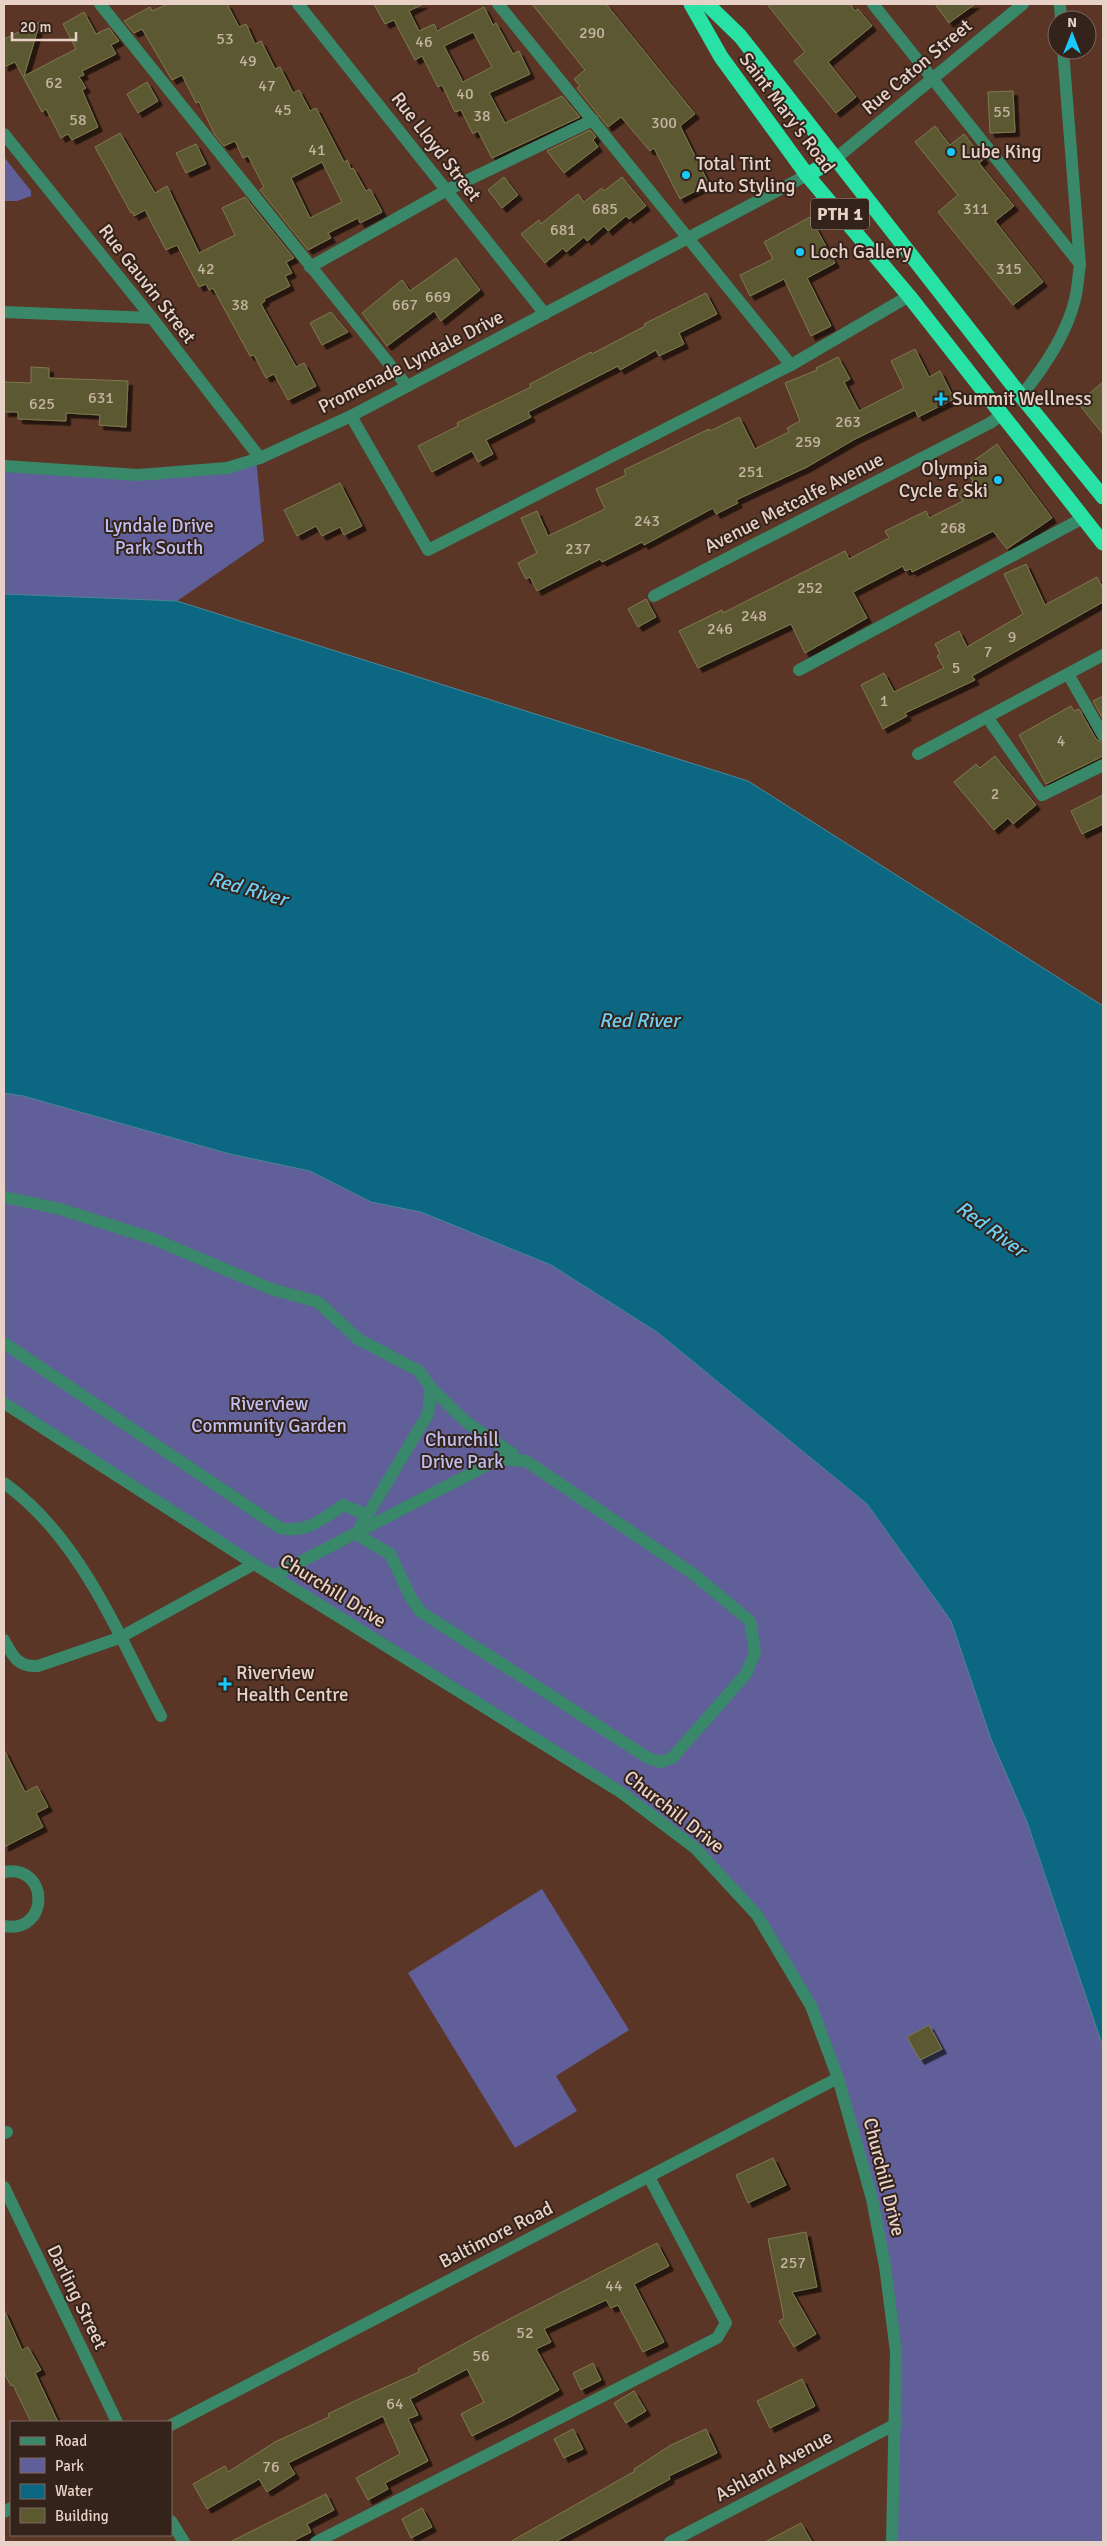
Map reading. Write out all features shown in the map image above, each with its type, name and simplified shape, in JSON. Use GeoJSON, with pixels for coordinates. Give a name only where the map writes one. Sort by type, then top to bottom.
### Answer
{"type":"FeatureCollection","features":[{"type":"Feature","properties":{"kind":"highway","name":"Saint Mary's Road"},"geometry":{"type":"LineString","coordinates":[[691,4],[721,58],[807,175],[909,296],[1103,543]]}},
{"type":"Feature","properties":{"kind":"highway","name":"Saint Mary's Road"},"geometry":{"type":"LineString","coordinates":[[707,4],[740,36],[1021,396],[1103,496]]}},
{"type":"Feature","properties":{"kind":"highway"},"geometry":{"type":"LineString","coordinates":[[807,175],[835,159]]}},
{"type":"Feature","properties":{"kind":"highway"},"geometry":{"type":"LineString","coordinates":[[1003,414],[1021,396]]}},
{"type":"Feature","properties":{"kind":"street"},"geometry":{"type":"LineString","coordinates":[[100,4],[406,386]]}},
{"type":"Feature","properties":{"kind":"street","name":"Rue Lloyd Street"},"geometry":{"type":"LineString","coordinates":[[298,4],[545,314]]}},
{"type":"Feature","properties":{"kind":"street"},"geometry":{"type":"LineString","coordinates":[[498,4],[791,365]]}},
{"type":"Feature","properties":{"kind":"street"},"geometry":{"type":"LineString","coordinates":[[873,4],[1080,265]]}},
{"type":"Feature","properties":{"kind":"street","name":"Rue Caton Street"},"geometry":{"type":"LineString","coordinates":[[835,159],[1023,4]]}},
{"type":"Feature","properties":{"kind":"street"},"geometry":{"type":"LineString","coordinates":[[1021,396],[1042,368],[1064,327],[1075,300],[1080,265],[1064,60]]}},
{"type":"Feature","properties":{"kind":"street"},"geometry":{"type":"LineString","coordinates":[[310,267],[447,190],[593,120]]}},
{"type":"Feature","properties":{"kind":"street","name":"Rue Gauvin Street"},"geometry":{"type":"LineString","coordinates":[[4,134],[152,318],[260,458]]}},
{"type":"Feature","properties":{"kind":"street","name":"Promenade Lyndale Drive"},"geometry":{"type":"LineString","coordinates":[[4,466],[138,475],[227,468],[260,458],[351,416],[807,175]]}},
{"type":"Feature","properties":{"kind":"street"},"geometry":{"type":"LineString","coordinates":[[351,416],[428,550],[791,365],[909,296]]}},
{"type":"Feature","properties":{"kind":"street"},"geometry":{"type":"LineString","coordinates":[[4,312],[152,318]]}},
{"type":"Feature","properties":{"kind":"street","name":"Avenue Metcalfe Avenue"},"geometry":{"type":"LineString","coordinates":[[654,596],[990,423],[1003,414]]}},
{"type":"Feature","properties":{"kind":"street"},"geometry":{"type":"LineString","coordinates":[[799,670],[1083,518]]}},
{"type":"Feature","properties":{"kind":"street"},"geometry":{"type":"LineString","coordinates":[[918,754],[1103,655]]}},
{"type":"Feature","properties":{"kind":"street"},"geometry":{"type":"LineString","coordinates":[[1068,674],[1103,735]]}},
{"type":"Feature","properties":{"kind":"street"},"geometry":{"type":"LineString","coordinates":[[987,718],[1042,795],[1103,765]]}},
{"type":"Feature","properties":{"kind":"street"},"geometry":{"type":"LineString","coordinates":[[4,1197],[60,1209],[154,1239],[271,1289],[318,1302],[358,1338],[419,1371],[432,1388],[466,1422],[512,1454],[512,1460]]}},
{"type":"Feature","properties":{"kind":"street"},"geometry":{"type":"LineString","coordinates":[[4,1343],[280,1528],[294,1532],[320,1522],[343,1505],[368,1515]]}},
{"type":"Feature","properties":{"kind":"street"},"geometry":{"type":"LineString","coordinates":[[356,1534],[428,1414],[432,1388]]}},
{"type":"Feature","properties":{"kind":"street","name":"Churchill Drive"},"geometry":{"type":"LineString","coordinates":[[4,1404],[273,1576],[622,1793],[695,1848],[758,1915],[811,2006],[838,2078],[870,2192],[885,2266],[896,2352],[896,2424],[892,2542]]}},
{"type":"Feature","properties":{"kind":"street"},"geometry":{"type":"LineString","coordinates":[[273,1576],[499,1459],[526,1461],[684,1568],[750,1621],[754,1652],[746,1674],[672,1758],[660,1762],[648,1758],[421,1612],[411,1598],[390,1554],[356,1534]]}},
{"type":"Feature","properties":{"kind":"street"},"geometry":{"type":"LineString","coordinates":[[4,1483],[32,1506],[59,1535],[79,1562],[161,1716]]}},
{"type":"Feature","properties":{"kind":"street"},"geometry":{"type":"LineString","coordinates":[[4,1640],[12,1655],[26,1667],[38,1666],[119,1638],[254,1564]]}},
{"type":"Feature","properties":{"kind":"street"},"geometry":{"type":"LineString","coordinates":[[4,1872],[17,1871],[28,1876],[35,1884],[39,1897],[37,1908],[30,1919],[19,1926],[4,1926]]}},
{"type":"Feature","properties":{"kind":"street","name":"Baltimore Road"},"geometry":{"type":"LineString","coordinates":[[172,2424],[838,2078]]}},
{"type":"Feature","properties":{"kind":"street"},"geometry":{"type":"LineString","coordinates":[[316,2542],[717,2338],[726,2323],[649,2177]]}},
{"type":"Feature","properties":{"kind":"street","name":"Darling Street"},"geometry":{"type":"LineString","coordinates":[[4,2187],[117,2421]]}},
{"type":"Feature","properties":{"kind":"street","name":"Ashland Avenue"},"geometry":{"type":"LineString","coordinates":[[671,2542],[896,2424]]}},
{"type":"Feature","properties":{"kind":"street"},"geometry":{"type":"LineString","coordinates":[[172,2523],[184,2542]]}},
{"type":"Feature","properties":{"kind":"green space"},"geometry":{"type":"Polygon","coordinates":[[[4,157],[31,191],[31,196],[17,201],[4,201],[4,157]]]}},
{"type":"Feature","properties":{"kind":"green space","name":"Lyndale Drive Park South"},"geometry":{"type":"Polygon","coordinates":[[[256,458],[264,541],[177,601],[4,594],[4,469],[138,475],[256,458]]]}},
{"type":"Feature","properties":{"kind":"green space","name":"Churchill Drive Park"},"geometry":{"type":"Polygon","coordinates":[[[4,1093],[23,1096],[230,1154],[310,1171],[371,1202],[421,1212],[551,1265],[657,1332],[867,1504],[951,1621],[991,1739],[1027,1822],[1103,2047],[1103,2542],[892,2542],[896,2352],[872,2199],[811,2006],[729,1882],[622,1793],[4,1403],[4,1093]]]}},
{"type":"Feature","properties":{"kind":"green space"},"geometry":{"type":"Polygon","coordinates":[[[542,1889],[629,2030],[556,2076],[577,2111],[515,2148],[408,1973],[542,1889]]]}},
{"type":"Feature","properties":{"kind":"water","name":"Red River"},"geometry":{"type":"Polygon","coordinates":[[[4,594],[177,601],[748,781],[1103,1006],[1103,2047],[1027,1822],[991,1739],[951,1621],[867,1504],[657,1332],[551,1265],[421,1212],[371,1202],[310,1171],[230,1154],[23,1096],[4,1093],[4,594]]]}},
{"type":"Feature","properties":{"kind":"building"},"geometry":{"type":"Polygon","coordinates":[[[168,4],[227,4],[239,27],[246,24],[255,44],[261,41],[275,69],[280,67],[293,93],[299,90],[310,111],[316,108],[344,162],[347,160],[366,191],[370,189],[382,212],[360,223],[358,218],[328,233],[331,238],[308,250],[260,190],[264,187],[248,156],[243,158],[235,141],[224,146],[215,135],[199,102],[196,103],[182,75],[172,80],[142,29],[134,33],[124,21],[150,7],[152,11],[168,4]],[[322,162],[291,178],[310,218],[342,202],[322,162]]]}},
{"type":"Feature","properties":{"kind":"building"},"geometry":{"type":"Polygon","coordinates":[[[374,4],[423,4],[409,11],[419,31],[434,24],[437,31],[484,7],[493,25],[496,23],[513,54],[519,51],[530,74],[489,93],[505,123],[562,96],[580,117],[492,158],[478,131],[473,134],[461,110],[455,112],[442,85],[438,87],[422,56],[415,60],[394,20],[385,24],[374,4]],[[473,32],[444,46],[463,82],[492,67],[473,32]]]}},
{"type":"Feature","properties":{"kind":"building"},"geometry":{"type":"Polygon","coordinates":[[[532,4],[606,4],[695,114],[680,126],[709,184],[680,199],[654,148],[650,151],[621,117],[608,127],[577,88],[580,86],[574,79],[585,70],[532,4]]]}},
{"type":"Feature","properties":{"kind":"building"},"geometry":{"type":"Polygon","coordinates":[[[767,4],[850,4],[855,11],[858,9],[872,26],[828,62],[856,97],[836,113],[794,61],[805,52],[767,4]]]}},
{"type":"Feature","properties":{"kind":"building"},"geometry":{"type":"Polygon","coordinates":[[[935,4],[975,4],[949,23],[935,4]]]}},
{"type":"Feature","properties":{"kind":"building"},"geometry":{"type":"Polygon","coordinates":[[[84,12],[96,34],[109,28],[119,41],[111,45],[116,54],[82,71],[84,75],[79,77],[86,88],[82,90],[98,127],[72,140],[68,134],[61,138],[46,109],[42,112],[15,62],[4,67],[4,39],[40,22],[24,76],[76,49],[63,24],[84,12]]]}},
{"type":"Feature","properties":{"kind":"building"},"geometry":{"type":"Polygon","coordinates":[[[147,82],[158,101],[138,113],[127,94],[147,82]]]}},
{"type":"Feature","properties":{"kind":"building"},"geometry":{"type":"Polygon","coordinates":[[[1013,91],[1015,132],[990,133],[988,92],[1013,91]]]}},
{"type":"Feature","properties":{"kind":"building"},"geometry":{"type":"Polygon","coordinates":[[[935,126],[950,145],[964,134],[984,159],[979,163],[1014,206],[995,221],[1043,282],[1013,305],[938,212],[958,195],[915,142],[935,126]]]}},
{"type":"Feature","properties":{"kind":"building"},"geometry":{"type":"Polygon","coordinates":[[[590,130],[596,137],[593,140],[598,147],[564,173],[547,151],[590,130]]]}},
{"type":"Feature","properties":{"kind":"building"},"geometry":{"type":"Polygon","coordinates":[[[120,133],[155,193],[167,186],[199,253],[235,235],[222,208],[245,197],[294,258],[286,262],[292,273],[285,276],[290,286],[264,299],[265,301],[261,304],[296,367],[304,363],[316,386],[288,400],[274,374],[266,378],[254,355],[250,356],[213,288],[209,290],[206,284],[199,287],[177,245],[166,250],[145,210],[134,216],[133,212],[131,213],[95,147],[120,133]]]}},
{"type":"Feature","properties":{"kind":"building"},"geometry":{"type":"Polygon","coordinates":[[[196,144],[206,164],[186,173],[176,153],[196,144]]]}},
{"type":"Feature","properties":{"kind":"building"},"geometry":{"type":"Polygon","coordinates":[[[504,177],[518,195],[502,208],[488,190],[504,177]]]}},
{"type":"Feature","properties":{"kind":"building"},"geometry":{"type":"Polygon","coordinates":[[[622,177],[646,206],[629,219],[626,216],[608,231],[604,226],[587,241],[584,237],[566,252],[563,248],[545,263],[521,234],[539,220],[541,224],[578,194],[584,202],[602,188],[604,191],[622,177]]]}},
{"type":"Feature","properties":{"kind":"building"},"geometry":{"type":"Polygon","coordinates":[[[810,217],[835,263],[807,278],[831,326],[811,336],[784,279],[750,296],[740,275],[773,259],[764,242],[810,217]]]}},
{"type":"Feature","properties":{"kind":"building"},"geometry":{"type":"Polygon","coordinates":[[[456,258],[480,290],[441,321],[434,311],[387,346],[362,313],[402,280],[410,291],[456,258]]]}},
{"type":"Feature","properties":{"kind":"building"},"geometry":{"type":"Polygon","coordinates":[[[706,293],[717,314],[679,333],[684,344],[659,356],[656,350],[620,370],[618,366],[528,412],[531,417],[486,440],[493,454],[478,462],[472,451],[432,472],[418,446],[458,426],[457,423],[531,387],[530,384],[591,352],[592,354],[645,326],[644,324],[706,293]]]}},
{"type":"Feature","properties":{"kind":"building"},"geometry":{"type":"Polygon","coordinates":[[[331,312],[348,332],[322,345],[310,323],[331,312]]]}},
{"type":"Feature","properties":{"kind":"building"},"geometry":{"type":"Polygon","coordinates":[[[915,349],[929,377],[940,371],[954,399],[918,417],[915,410],[855,439],[807,467],[736,500],[738,503],[716,514],[713,508],[644,545],[642,542],[602,562],[600,559],[537,591],[530,577],[526,579],[518,563],[537,553],[521,518],[537,511],[548,536],[605,509],[596,489],[626,475],[624,470],[709,429],[710,431],[739,417],[755,449],[789,432],[787,428],[800,421],[785,383],[817,370],[816,368],[838,357],[850,379],[844,382],[859,411],[904,388],[891,361],[915,349]]]}},
{"type":"Feature","properties":{"kind":"building"},"geometry":{"type":"Polygon","coordinates":[[[31,367],[49,368],[49,378],[128,381],[126,427],[99,425],[100,415],[66,413],[66,421],[18,419],[18,412],[4,412],[4,382],[31,383],[31,367]]]}},
{"type":"Feature","properties":{"kind":"building"},"geometry":{"type":"Polygon","coordinates":[[[1103,382],[1103,434],[1078,403],[1103,382]]]}},
{"type":"Feature","properties":{"kind":"building"},"geometry":{"type":"Polygon","coordinates":[[[997,444],[1052,518],[1007,549],[993,531],[912,572],[911,569],[905,571],[903,566],[853,592],[867,618],[805,653],[791,624],[698,668],[679,631],[722,610],[723,613],[845,551],[849,559],[889,538],[885,531],[926,511],[929,518],[963,501],[957,493],[973,481],[964,468],[997,444]]]}},
{"type":"Feature","properties":{"kind":"building"},"geometry":{"type":"Polygon","coordinates":[[[340,483],[362,526],[344,535],[340,527],[322,536],[316,526],[297,536],[284,510],[340,483]]]}},
{"type":"Feature","properties":{"kind":"building"},"geometry":{"type":"Polygon","coordinates":[[[1026,564],[1045,605],[1097,577],[1103,588],[1103,602],[972,676],[975,680],[905,713],[907,716],[883,729],[861,685],[884,673],[894,692],[944,668],[937,656],[940,654],[935,644],[959,631],[967,647],[1023,614],[1004,574],[1026,564]]]}},
{"type":"Feature","properties":{"kind":"building"},"geometry":{"type":"Polygon","coordinates":[[[646,599],[656,617],[638,627],[628,609],[646,599]]]}},
{"type":"Feature","properties":{"kind":"building"},"geometry":{"type":"Polygon","coordinates":[[[1103,696],[1103,719],[1093,701],[1103,696]]]}},
{"type":"Feature","properties":{"kind":"building"},"geometry":{"type":"Polygon","coordinates":[[[1071,706],[1074,711],[1079,709],[1096,739],[1103,743],[1103,756],[1046,784],[1019,735],[1071,706]]]}},
{"type":"Feature","properties":{"kind":"building"},"geometry":{"type":"Polygon","coordinates":[[[995,756],[1036,805],[1013,824],[1008,818],[994,830],[954,782],[976,764],[980,768],[995,756]]]}},
{"type":"Feature","properties":{"kind":"building"},"geometry":{"type":"Polygon","coordinates":[[[1103,795],[1103,824],[1082,834],[1071,811],[1103,795]]]}},
{"type":"Feature","properties":{"kind":"building"},"geometry":{"type":"Polygon","coordinates":[[[4,1750],[25,1792],[37,1786],[48,1807],[36,1813],[43,1827],[4,1847],[4,1750]]]}},
{"type":"Feature","properties":{"kind":"building"},"geometry":{"type":"Polygon","coordinates":[[[929,2025],[942,2049],[920,2060],[907,2037],[929,2025]]]}},
{"type":"Feature","properties":{"kind":"building"},"geometry":{"type":"Polygon","coordinates":[[[773,2158],[786,2185],[748,2203],[736,2175],[773,2158]]]}},
{"type":"Feature","properties":{"kind":"building"},"geometry":{"type":"Polygon","coordinates":[[[806,2232],[817,2287],[792,2292],[816,2334],[794,2347],[779,2321],[784,2318],[768,2239],[806,2232]]]}},
{"type":"Feature","properties":{"kind":"building"},"geometry":{"type":"Polygon","coordinates":[[[657,2243],[669,2266],[634,2284],[664,2342],[643,2352],[618,2305],[611,2308],[606,2300],[544,2329],[551,2342],[536,2349],[559,2390],[512,2416],[472,2436],[461,2414],[484,2402],[467,2369],[410,2399],[418,2415],[408,2419],[428,2461],[385,2483],[388,2489],[368,2500],[356,2478],[400,2454],[383,2416],[288,2463],[295,2474],[267,2492],[259,2479],[207,2509],[193,2484],[225,2466],[228,2472],[275,2442],[329,2417],[328,2414],[419,2372],[418,2369],[500,2324],[657,2243]]]}},
{"type":"Feature","properties":{"kind":"building"},"geometry":{"type":"Polygon","coordinates":[[[4,2310],[22,2350],[28,2347],[41,2370],[35,2373],[58,2421],[31,2421],[13,2385],[11,2386],[4,2373],[4,2310]]]}},
{"type":"Feature","properties":{"kind":"building"},"geometry":{"type":"Polygon","coordinates":[[[593,2363],[601,2380],[581,2390],[573,2373],[593,2363]]]}},
{"type":"Feature","properties":{"kind":"building"},"geometry":{"type":"Polygon","coordinates":[[[802,2379],[815,2406],[770,2428],[757,2401],[802,2379]]]}},
{"type":"Feature","properties":{"kind":"building"},"geometry":{"type":"Polygon","coordinates":[[[634,2391],[646,2411],[626,2423],[614,2403],[634,2391]]]}},
{"type":"Feature","properties":{"kind":"building"},"geometry":{"type":"Polygon","coordinates":[[[573,2429],[583,2449],[564,2458],[554,2439],[573,2429]]]}},
{"type":"Feature","properties":{"kind":"building"},"geometry":{"type":"Polygon","coordinates":[[[706,2429],[717,2453],[669,2476],[670,2479],[555,2542],[510,2542],[635,2471],[634,2469],[671,2445],[706,2429]]]}},
{"type":"Feature","properties":{"kind":"building"},"geometry":{"type":"Polygon","coordinates":[[[326,2494],[334,2510],[307,2524],[311,2532],[291,2542],[230,2542],[326,2494]]]}},
{"type":"Feature","properties":{"kind":"building"},"geometry":{"type":"Polygon","coordinates":[[[422,2508],[432,2527],[411,2538],[402,2519],[422,2508]]]}},
{"type":"Feature","properties":{"kind":"building"},"geometry":{"type":"Polygon","coordinates":[[[801,2523],[812,2542],[765,2542],[801,2523]]]}},
{"type":"Feature","properties":{"kind":"place","name":"Lube King"},"geometry":{"type":"Point","coordinates":[951,152]}},
{"type":"Feature","properties":{"kind":"place","name":"Total Tint Auto Styling"},"geometry":{"type":"Point","coordinates":[686,175]}},
{"type":"Feature","properties":{"kind":"place","name":"Loch Gallery"},"geometry":{"type":"Point","coordinates":[800,252]}},
{"type":"Feature","properties":{"kind":"place","name":"Summit Wellness"},"geometry":{"type":"Point","coordinates":[941,399]}},
{"type":"Feature","properties":{"kind":"place","name":"Olympia Cycle & Ski"},"geometry":{"type":"Point","coordinates":[998,480]}},
{"type":"Feature","properties":{"kind":"place","name":"Riverview Health Centre"},"geometry":{"type":"Point","coordinates":[225,1684]}},
{"type":"Feature","properties":{"kind":"park label","name":"Riverview Community Garden"},"geometry":{"type":"Point","coordinates":[269,1415]}}]}
